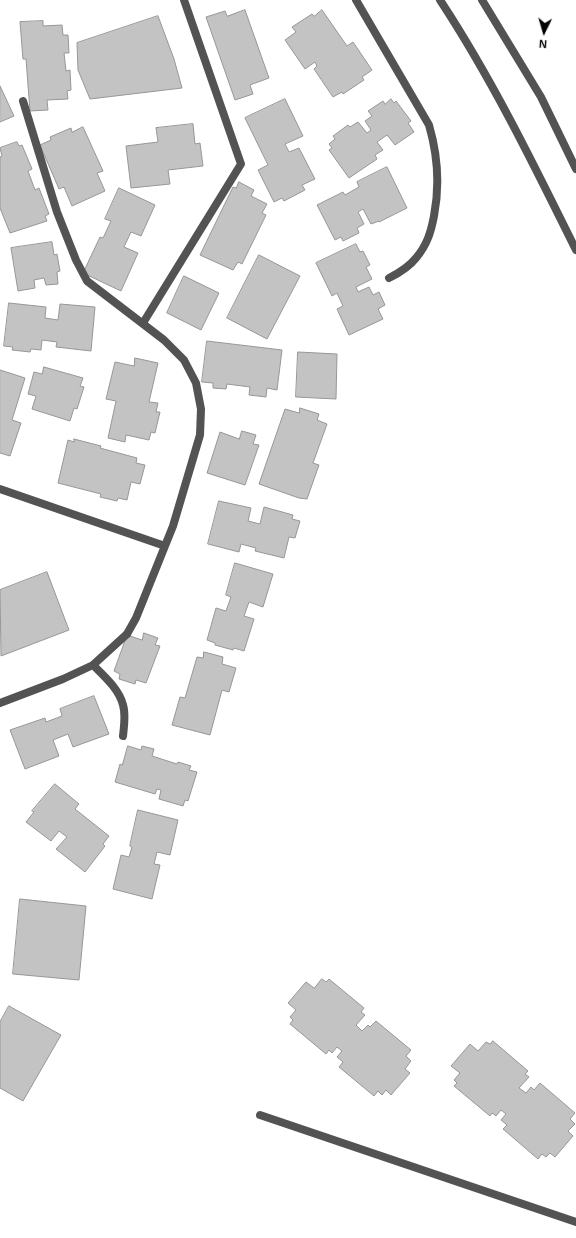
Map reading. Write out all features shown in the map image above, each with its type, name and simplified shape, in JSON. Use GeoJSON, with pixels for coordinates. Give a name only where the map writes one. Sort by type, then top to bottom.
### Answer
{"type":"FeatureCollection","features":[{"type":"Feature","properties":{"kind":"street"},"geometry":{"type":"LineString","coordinates":[[143,323],[241,164],[184,0]]}},
{"type":"Feature","properties":{"kind":"street"},"geometry":{"type":"LineString","coordinates":[[356,0],[429,125],[437,164],[438,183],[430,233],[416,258],[404,269],[389,278]]}},
{"type":"Feature","properties":{"kind":"street"},"geometry":{"type":"LineString","coordinates":[[440,0],[460,31],[530,156],[576,250]]}},
{"type":"Feature","properties":{"kind":"street"},"geometry":{"type":"LineString","coordinates":[[482,0],[541,97],[576,169]]}},
{"type":"Feature","properties":{"kind":"street"},"geometry":{"type":"LineString","coordinates":[[0,704],[64,679],[93,665],[127,634],[136,618],[173,526],[200,435],[201,409],[196,383],[184,360],[164,340],[87,281],[80,270],[57,212],[22,101]]}},
{"type":"Feature","properties":{"kind":"street"},"geometry":{"type":"LineString","coordinates":[[0,489],[165,546]]}},
{"type":"Feature","properties":{"kind":"street"},"geometry":{"type":"LineString","coordinates":[[93,665],[114,687],[123,704],[125,715],[123,736]]}},
{"type":"Feature","properties":{"kind":"street"},"geometry":{"type":"LineString","coordinates":[[260,1115],[576,1222]]}},
{"type":"Feature","properties":{"kind":"building"},"geometry":{"type":"Polygon","coordinates":[[[245,10],[269,78],[250,85],[253,94],[235,100],[206,17],[225,11],[227,16],[245,10]]]}},
{"type":"Feature","properties":{"kind":"building"},"geometry":{"type":"Polygon","coordinates":[[[322,10],[347,46],[353,42],[372,70],[362,77],[364,80],[343,94],[342,92],[333,97],[314,69],[317,66],[315,62],[305,69],[285,40],[296,32],[292,27],[312,14],[314,16],[322,10]]]}},
{"type":"Feature","properties":{"kind":"building"},"geometry":{"type":"Polygon","coordinates":[[[158,16],[174,59],[182,88],[90,99],[78,70],[77,43],[158,16]]]}},
{"type":"Feature","properties":{"kind":"building"},"geometry":{"type":"Polygon","coordinates":[[[43,21],[43,26],[62,25],[63,35],[68,35],[69,53],[64,53],[66,71],[70,70],[71,90],[67,91],[68,99],[47,100],[48,110],[30,111],[26,59],[23,59],[20,22],[43,21]]]}},
{"type":"Feature","properties":{"kind":"building"},"geometry":{"type":"Polygon","coordinates":[[[0,86],[14,116],[0,122],[0,86]]]}},
{"type":"Feature","properties":{"kind":"building"},"geometry":{"type":"Polygon","coordinates":[[[285,99],[303,136],[285,144],[289,152],[299,148],[315,179],[302,185],[305,190],[284,201],[282,198],[274,202],[258,170],[268,165],[245,118],[285,99]]]}},
{"type":"Feature","properties":{"kind":"building"},"geometry":{"type":"Polygon","coordinates":[[[391,99],[394,103],[396,101],[411,121],[408,123],[414,132],[395,145],[387,135],[377,142],[383,150],[375,155],[377,159],[349,178],[329,150],[332,148],[329,144],[335,139],[333,136],[348,125],[350,127],[358,122],[367,133],[371,130],[365,121],[372,116],[368,111],[383,101],[385,104],[391,99]]]}},
{"type":"Feature","properties":{"kind":"building"},"geometry":{"type":"Polygon","coordinates":[[[193,124],[195,144],[200,143],[203,166],[168,170],[170,184],[131,188],[126,146],[158,142],[156,128],[193,124]]]}},
{"type":"Feature","properties":{"kind":"building"},"geometry":{"type":"Polygon","coordinates":[[[83,127],[103,171],[97,173],[105,191],[72,206],[64,187],[59,189],[40,145],[51,140],[50,137],[71,128],[72,132],[83,127]]]}},
{"type":"Feature","properties":{"kind":"building"},"geometry":{"type":"Polygon","coordinates":[[[17,142],[19,146],[22,145],[32,169],[28,171],[35,190],[39,188],[49,214],[45,216],[47,221],[10,233],[0,208],[0,157],[2,156],[0,148],[17,142]]]}},
{"type":"Feature","properties":{"kind":"building"},"geometry":{"type":"Polygon","coordinates":[[[387,167],[407,208],[379,222],[371,224],[363,209],[358,212],[364,224],[357,228],[359,233],[343,241],[341,237],[335,240],[317,205],[343,192],[345,195],[359,187],[357,182],[387,167]]]}},
{"type":"Feature","properties":{"kind":"building"},"geometry":{"type":"Polygon","coordinates":[[[239,182],[254,190],[251,196],[267,204],[262,213],[266,215],[242,264],[238,262],[233,270],[200,255],[233,187],[236,188],[239,182]]]}},
{"type":"Feature","properties":{"kind":"building"},"geometry":{"type":"Polygon","coordinates":[[[119,188],[155,205],[141,236],[131,232],[124,247],[138,253],[121,291],[83,273],[100,237],[103,238],[111,221],[105,219],[119,188]]]}},
{"type":"Feature","properties":{"kind":"building"},"geometry":{"type":"Polygon","coordinates":[[[52,242],[54,255],[57,254],[60,271],[57,272],[58,284],[46,285],[44,278],[34,280],[35,288],[18,291],[11,248],[52,242]]]}},
{"type":"Feature","properties":{"kind":"building"},"geometry":{"type":"Polygon","coordinates":[[[356,244],[360,252],[363,251],[370,265],[366,267],[372,279],[356,287],[358,292],[369,287],[373,295],[379,292],[385,305],[378,309],[383,319],[349,335],[337,309],[343,306],[337,293],[332,296],[316,263],[356,244]]]}},
{"type":"Feature","properties":{"kind":"building"},"geometry":{"type":"Polygon","coordinates":[[[259,255],[300,276],[267,339],[227,318],[259,255]]]}},
{"type":"Feature","properties":{"kind":"building"},"geometry":{"type":"Polygon","coordinates":[[[184,276],[219,293],[201,330],[167,313],[184,276]]]}},
{"type":"Feature","properties":{"kind":"building"},"geometry":{"type":"Polygon","coordinates":[[[9,303],[46,307],[45,318],[58,320],[60,304],[95,307],[91,351],[56,347],[57,342],[42,340],[41,350],[31,349],[30,352],[12,350],[13,347],[4,346],[9,303]]]}},
{"type":"Feature","properties":{"kind":"building"},"geometry":{"type":"Polygon","coordinates":[[[207,341],[282,350],[277,390],[267,388],[266,397],[249,395],[250,387],[227,384],[226,389],[213,388],[213,383],[202,382],[207,341]]]}},
{"type":"Feature","properties":{"kind":"building"},"geometry":{"type":"Polygon","coordinates":[[[298,352],[337,354],[336,399],[296,397],[298,352]]]}},
{"type":"Feature","properties":{"kind":"building"},"geometry":{"type":"Polygon","coordinates":[[[135,358],[158,363],[149,402],[158,403],[156,412],[160,412],[155,433],[151,432],[149,440],[126,435],[125,442],[108,438],[116,401],[106,399],[115,362],[134,366],[135,358]]]}},
{"type":"Feature","properties":{"kind":"building"},"geometry":{"type":"Polygon","coordinates":[[[44,367],[83,378],[80,386],[84,387],[77,409],[74,408],[70,421],[32,409],[36,396],[28,394],[34,372],[42,374],[44,367]]]}},
{"type":"Feature","properties":{"kind":"building"},"geometry":{"type":"Polygon","coordinates":[[[0,370],[25,378],[12,420],[21,423],[10,456],[0,453],[0,370]]]}},
{"type":"Feature","properties":{"kind":"building"},"geometry":{"type":"Polygon","coordinates":[[[300,408],[319,414],[317,420],[327,424],[313,463],[319,465],[307,499],[299,498],[259,484],[285,409],[299,413],[300,408]]]}},
{"type":"Feature","properties":{"kind":"building"},"geometry":{"type":"Polygon","coordinates":[[[242,431],[256,435],[253,444],[259,445],[245,485],[207,473],[220,432],[239,439],[242,431]]]}},
{"type":"Feature","properties":{"kind":"building"},"geometry":{"type":"Polygon","coordinates":[[[74,439],[137,458],[136,463],[145,465],[140,484],[131,482],[127,500],[118,498],[117,501],[100,497],[101,494],[58,483],[68,440],[74,442],[74,439]]]}},
{"type":"Feature","properties":{"kind":"building"},"geometry":{"type":"Polygon","coordinates":[[[219,501],[251,508],[248,521],[260,524],[264,507],[293,515],[292,519],[300,521],[295,538],[289,537],[284,558],[255,551],[256,548],[241,544],[239,552],[208,544],[219,501]]]}},
{"type":"Feature","properties":{"kind":"building"},"geometry":{"type":"Polygon","coordinates":[[[235,563],[273,574],[263,607],[249,602],[244,616],[254,619],[244,651],[234,648],[233,650],[215,645],[215,643],[207,640],[216,608],[226,611],[231,597],[226,595],[235,563]]]}},
{"type":"Feature","properties":{"kind":"building"},"geometry":{"type":"Polygon","coordinates":[[[47,572],[69,630],[1,656],[0,590],[47,572]]]}},
{"type":"Feature","properties":{"kind":"building"},"geometry":{"type":"Polygon","coordinates":[[[144,633],[158,638],[155,645],[160,646],[146,683],[136,680],[135,684],[119,679],[120,674],[114,671],[127,635],[142,640],[144,633]]]}},
{"type":"Feature","properties":{"kind":"building"},"geometry":{"type":"Polygon","coordinates":[[[204,652],[223,657],[222,664],[236,668],[229,692],[222,690],[210,735],[172,725],[180,697],[185,698],[197,657],[203,658],[204,652]]]}},
{"type":"Feature","properties":{"kind":"building"},"geometry":{"type":"Polygon","coordinates":[[[94,696],[109,734],[73,747],[68,734],[53,740],[59,756],[25,769],[10,730],[45,718],[46,722],[62,716],[60,709],[94,696]]]}},
{"type":"Feature","properties":{"kind":"building"},"geometry":{"type":"Polygon","coordinates":[[[128,746],[141,750],[142,746],[154,749],[152,756],[177,764],[178,762],[191,766],[189,770],[197,772],[188,801],[185,800],[183,806],[159,799],[161,790],[157,789],[155,794],[115,782],[120,764],[122,765],[128,746]]]}},
{"type":"Feature","properties":{"kind":"building"},"geometry":{"type":"Polygon","coordinates":[[[55,784],[79,804],[75,809],[109,836],[103,844],[105,846],[85,872],[56,849],[67,837],[59,831],[51,841],[26,822],[34,812],[32,811],[55,784]]]}},
{"type":"Feature","properties":{"kind":"building"},"geometry":{"type":"Polygon","coordinates":[[[138,810],[178,820],[170,855],[157,852],[154,864],[160,865],[152,899],[113,889],[121,855],[129,857],[138,810]]]}},
{"type":"Feature","properties":{"kind":"building"},"geometry":{"type":"Polygon","coordinates":[[[20,899],[86,906],[79,980],[13,974],[20,899]]]}},
{"type":"Feature","properties":{"kind":"building"},"geometry":{"type":"Polygon","coordinates":[[[322,979],[326,982],[329,979],[364,1008],[361,1012],[365,1015],[356,1025],[362,1031],[368,1025],[370,1027],[376,1021],[411,1050],[406,1056],[411,1061],[405,1069],[410,1073],[391,1095],[386,1090],[382,1095],[378,1091],[374,1096],[339,1067],[343,1062],[337,1057],[342,1051],[337,1047],[332,1053],[329,1050],[326,1054],[290,1024],[293,1020],[290,1017],[296,1010],[288,1003],[306,982],[314,988],[322,979]]]}},
{"type":"Feature","properties":{"kind":"building"},"geometry":{"type":"Polygon","coordinates":[[[9,1006],[61,1035],[23,1101],[0,1088],[0,1022],[9,1006]]]}},
{"type":"Feature","properties":{"kind":"building"},"geometry":{"type":"Polygon","coordinates":[[[493,1041],[528,1071],[525,1074],[529,1077],[519,1088],[526,1093],[531,1087],[534,1090],[540,1083],[575,1113],[570,1119],[575,1124],[568,1131],[573,1136],[555,1157],[550,1153],[546,1157],[542,1154],[538,1159],[503,1129],[507,1125],[501,1120],[506,1114],[501,1110],[496,1116],[492,1113],[490,1116],[454,1086],[457,1083],[454,1080],[460,1073],[451,1066],[470,1044],[478,1051],[486,1042],[490,1044],[493,1041]]]}}]}
